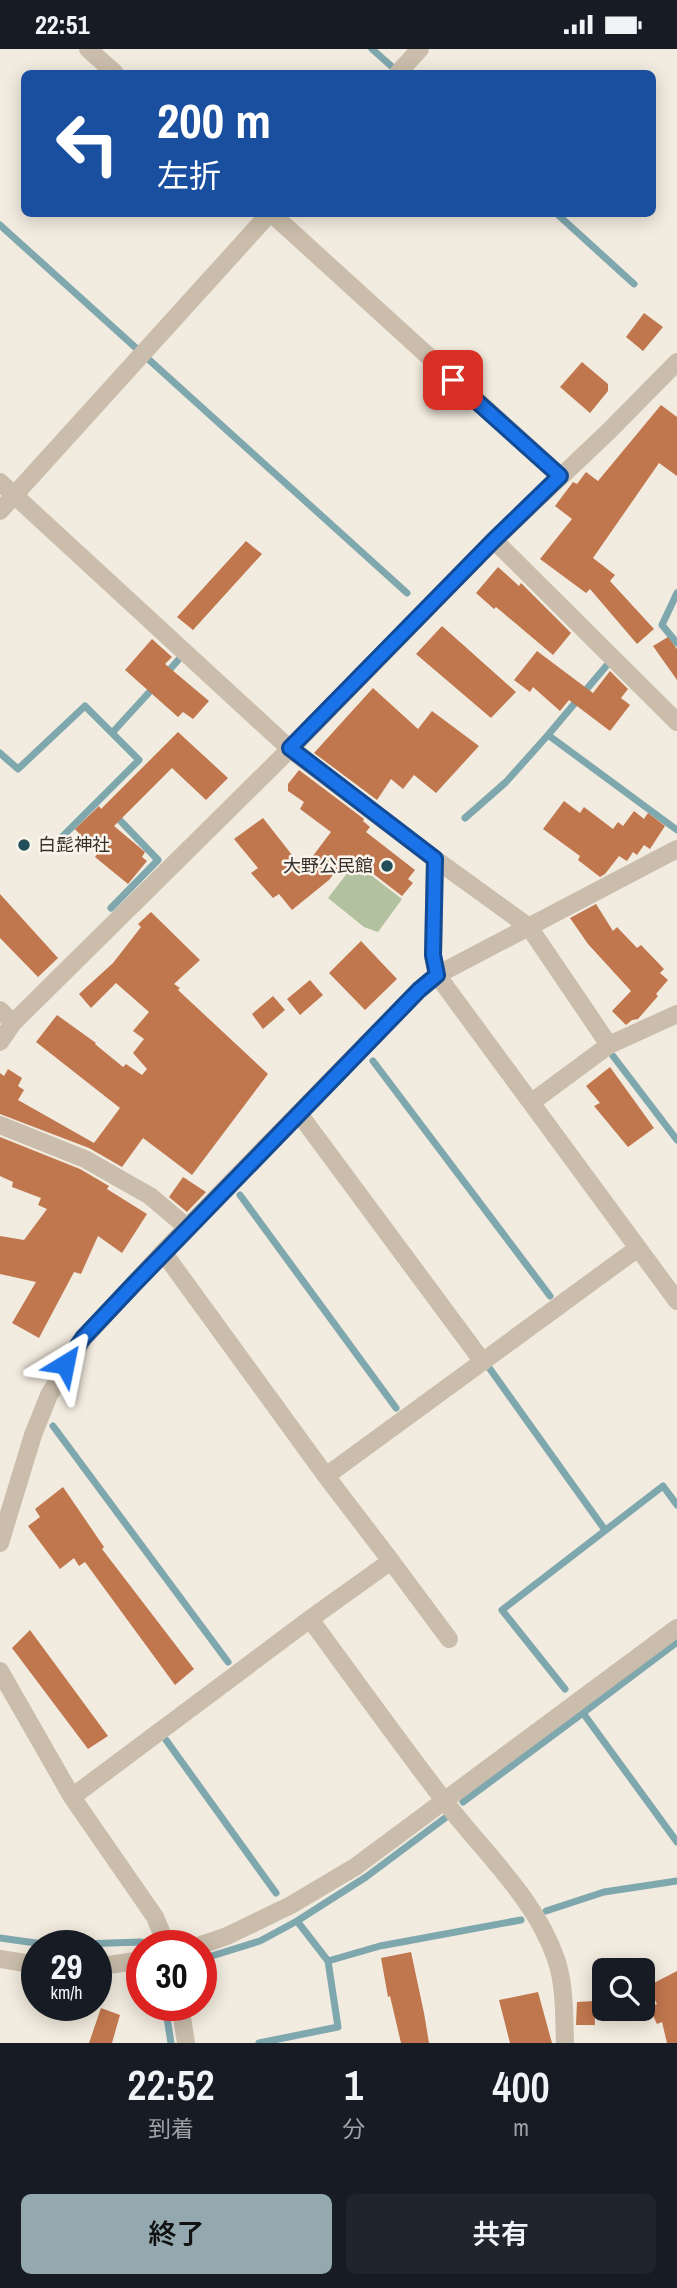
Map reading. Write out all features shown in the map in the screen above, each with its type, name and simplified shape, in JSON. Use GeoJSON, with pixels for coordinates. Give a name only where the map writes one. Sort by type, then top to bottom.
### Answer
{"type":"FeatureCollection","features":[{"type":"Feature","properties":{"kind":"street"},"geometry":{"type":"LineString","coordinates":[[88,49],[112,70]]}},
{"type":"Feature","properties":{"kind":"street"},"geometry":{"type":"LineString","coordinates":[[401,70],[420,49]]}},
{"type":"Feature","properties":{"kind":"street"},"geometry":{"type":"LineString","coordinates":[[0,511],[266,217]]}},
{"type":"Feature","properties":{"kind":"street"},"geometry":{"type":"LineString","coordinates":[[274,217],[560,476]]}},
{"type":"Feature","properties":{"kind":"street"},"geometry":{"type":"LineString","coordinates":[[0,1042],[7,1017],[290,748],[494,540],[677,362]]}},
{"type":"Feature","properties":{"kind":"street"},"geometry":{"type":"LineString","coordinates":[[0,482],[290,748],[529,927],[610,1045]]}},
{"type":"Feature","properties":{"kind":"street"},"geometry":{"type":"LineString","coordinates":[[494,540],[677,722]]}},
{"type":"Feature","properties":{"kind":"street"},"geometry":{"type":"LineString","coordinates":[[0,1543],[33,1435],[65,1364],[83,1338],[163,1252],[300,1115],[419,990],[437,975],[677,849]]}},
{"type":"Feature","properties":{"kind":"street"},"geometry":{"type":"LineString","coordinates":[[435,859],[433,955],[437,975],[677,1301]]}},
{"type":"Feature","properties":{"kind":"street"},"geometry":{"type":"LineString","coordinates":[[532,1102],[610,1045],[677,1014]]}},
{"type":"Feature","properties":{"kind":"street"},"geometry":{"type":"LineString","coordinates":[[300,1115],[483,1362]]}},
{"type":"Feature","properties":{"kind":"street"},"geometry":{"type":"LineString","coordinates":[[0,1125],[85,1159],[150,1196],[188,1228]]}},
{"type":"Feature","properties":{"kind":"street"},"geometry":{"type":"LineString","coordinates":[[326,1476],[638,1248]]}},
{"type":"Feature","properties":{"kind":"street"},"geometry":{"type":"LineString","coordinates":[[163,1252],[449,1639]]}},
{"type":"Feature","properties":{"kind":"street"},"geometry":{"type":"LineString","coordinates":[[72,1797],[391,1561]]}},
{"type":"Feature","properties":{"kind":"street"},"geometry":{"type":"LineString","coordinates":[[310,1619],[443,1800],[522,1896],[541,1925],[557,1960],[563,1996],[565,2043]]}},
{"type":"Feature","properties":{"kind":"street"},"geometry":{"type":"LineString","coordinates":[[217,1939],[302,1899],[355,1867],[677,1628]]}},
{"type":"Feature","properties":{"kind":"street"},"geometry":{"type":"LineString","coordinates":[[0,1671],[72,1797],[155,1917],[160,1930]]}},
{"type":"Feature","properties":{"kind":"street"},"geometry":{"type":"LineString","coordinates":[[0,1959],[21,1962]]}},
{"type":"Feature","properties":{"kind":"street"},"geometry":{"type":"LineString","coordinates":[[183,2021],[186,2043]]}},
{"type":"Feature","properties":{"kind":"green space"},"geometry":{"type":"Polygon","coordinates":[[[355,863],[402,899],[378,932],[364,927],[328,898],[355,863]]]}},
{"type":"Feature","properties":{"kind":"building"},"geometry":{"type":"Polygon","coordinates":[[[644,313],[663,327],[643,351],[626,337],[644,313]]]}},
{"type":"Feature","properties":{"kind":"building"},"geometry":{"type":"Polygon","coordinates":[[[582,362],[608,384],[608,391],[590,413],[560,387],[582,362]]]}},
{"type":"Feature","properties":{"kind":"building"},"geometry":{"type":"Polygon","coordinates":[[[661,405],[677,417],[677,476],[659,463],[593,558],[615,575],[610,581],[654,629],[637,644],[590,589],[586,593],[540,559],[572,519],[555,506],[573,482],[577,484],[586,472],[598,481],[661,405]]]}},
{"type":"Feature","properties":{"kind":"building"},"geometry":{"type":"Polygon","coordinates":[[[246,541],[262,554],[193,630],[177,617],[246,541]]]}},
{"type":"Feature","properties":{"kind":"building"},"geometry":{"type":"Polygon","coordinates":[[[498,567],[519,586],[521,583],[571,633],[553,655],[476,593],[498,567]]]}},
{"type":"Feature","properties":{"kind":"building"},"geometry":{"type":"Polygon","coordinates":[[[442,626],[516,692],[491,718],[416,654],[442,626]]]}},
{"type":"Feature","properties":{"kind":"building"},"geometry":{"type":"Polygon","coordinates":[[[668,637],[677,649],[677,680],[653,646],[668,637]]]}},
{"type":"Feature","properties":{"kind":"building"},"geometry":{"type":"Polygon","coordinates":[[[152,639],[172,657],[165,664],[209,701],[193,719],[183,712],[178,717],[125,670],[152,639]]]}},
{"type":"Feature","properties":{"kind":"building"},"geometry":{"type":"Polygon","coordinates":[[[537,651],[593,693],[610,671],[628,689],[621,698],[630,705],[610,731],[569,700],[560,711],[533,687],[530,692],[514,680],[537,651]]]}},
{"type":"Feature","properties":{"kind":"building"},"geometry":{"type":"Polygon","coordinates":[[[373,688],[418,729],[432,711],[479,746],[436,793],[414,775],[403,789],[391,779],[377,800],[314,753],[373,688]]]}},
{"type":"Feature","properties":{"kind":"building"},"geometry":{"type":"Polygon","coordinates":[[[178,732],[228,778],[206,800],[172,768],[114,826],[145,852],[142,857],[147,861],[128,884],[95,857],[97,854],[75,829],[99,806],[101,809],[178,732]]]}},
{"type":"Feature","properties":{"kind":"building"},"geometry":{"type":"Polygon","coordinates":[[[299,770],[364,819],[370,827],[366,832],[415,870],[408,879],[413,883],[402,896],[349,855],[329,880],[292,910],[279,894],[273,898],[251,873],[258,868],[234,839],[263,818],[303,869],[331,832],[300,809],[304,802],[288,791],[288,784],[299,770]]]}},
{"type":"Feature","properties":{"kind":"building"},"geometry":{"type":"Polygon","coordinates":[[[564,801],[580,813],[584,807],[613,829],[618,822],[623,826],[634,811],[644,819],[648,813],[665,826],[650,849],[644,845],[637,855],[633,852],[627,861],[619,856],[600,877],[578,860],[580,856],[543,829],[564,801]]]}},
{"type":"Feature","properties":{"kind":"building"},"geometry":{"type":"Polygon","coordinates":[[[0,894],[58,958],[38,977],[0,938],[0,894]]]}},
{"type":"Feature","properties":{"kind":"building"},"geometry":{"type":"Polygon","coordinates":[[[596,904],[613,931],[617,927],[637,948],[641,945],[664,969],[660,973],[668,980],[638,1019],[626,1025],[612,1011],[631,991],[588,944],[570,918],[596,904]]]}},
{"type":"Feature","properties":{"kind":"building"},"geometry":{"type":"Polygon","coordinates":[[[151,912],[200,960],[174,984],[180,988],[178,990],[268,1074],[192,1175],[143,1138],[122,1167],[89,1148],[0,1114],[0,1073],[4,1076],[8,1069],[22,1078],[18,1086],[24,1090],[18,1100],[94,1143],[120,1108],[36,1042],[57,1015],[96,1043],[123,1067],[126,1064],[142,1075],[147,1069],[133,1053],[144,1039],[133,1031],[149,1012],[116,983],[91,1008],[79,994],[113,963],[141,927],[138,924],[151,912]]]}},
{"type":"Feature","properties":{"kind":"building"},"geometry":{"type":"Polygon","coordinates":[[[361,941],[397,979],[365,1010],[329,973],[361,941]]]}},
{"type":"Feature","properties":{"kind":"building"},"geometry":{"type":"Polygon","coordinates":[[[310,980],[323,995],[300,1015],[287,999],[310,980]]]}},
{"type":"Feature","properties":{"kind":"building"},"geometry":{"type":"Polygon","coordinates":[[[273,996],[285,1010],[263,1029],[252,1014],[273,996]]]}},
{"type":"Feature","properties":{"kind":"building"},"geometry":{"type":"Polygon","coordinates":[[[610,1067],[654,1128],[628,1147],[594,1106],[600,1103],[586,1086],[610,1067]]]}},
{"type":"Feature","properties":{"kind":"building"},"geometry":{"type":"Polygon","coordinates":[[[0,1137],[80,1169],[147,1214],[122,1253],[98,1236],[81,1274],[74,1272],[39,1338],[12,1323],[36,1282],[0,1274],[0,1236],[24,1240],[47,1209],[38,1205],[41,1198],[12,1187],[13,1182],[0,1176],[0,1137]]]}},
{"type":"Feature","properties":{"kind":"building"},"geometry":{"type":"Polygon","coordinates":[[[183,1177],[206,1192],[187,1212],[169,1197],[183,1177]]]}},
{"type":"Feature","properties":{"kind":"building"},"geometry":{"type":"Polygon","coordinates":[[[63,1487],[104,1547],[102,1549],[194,1669],[175,1685],[85,1562],[79,1566],[74,1558],[60,1569],[28,1526],[40,1517],[35,1509],[63,1487]]]}},
{"type":"Feature","properties":{"kind":"building"},"geometry":{"type":"Polygon","coordinates":[[[30,1630],[108,1736],[88,1749],[12,1648],[30,1630]]]}},
{"type":"Feature","properties":{"kind":"building"},"geometry":{"type":"Polygon","coordinates":[[[411,1952],[429,2043],[401,2043],[390,1996],[388,1997],[381,1958],[411,1952]]]}},
{"type":"Feature","properties":{"kind":"building"},"geometry":{"type":"Polygon","coordinates":[[[677,1971],[677,2043],[667,2043],[662,2022],[657,2024],[655,2020],[655,1982],[677,1971]]]}},
{"type":"Feature","properties":{"kind":"building"},"geometry":{"type":"Polygon","coordinates":[[[538,1992],[552,2043],[510,2043],[499,2000],[538,1992]]]}},
{"type":"Feature","properties":{"kind":"building"},"geometry":{"type":"Polygon","coordinates":[[[592,2001],[592,2021],[595,2021],[595,2025],[576,2025],[577,2002],[592,2001]]]}},
{"type":"Feature","properties":{"kind":"building"},"geometry":{"type":"Polygon","coordinates":[[[112,2012],[120,2015],[112,2043],[89,2043],[97,2021],[112,2021],[112,2012]]]}},
{"type":"Feature","properties":{"kind":"waterway"},"geometry":{"type":"LineString","coordinates":[[372,49],[396,70]]}},
{"type":"Feature","properties":{"kind":"waterway"},"geometry":{"type":"LineString","coordinates":[[560,217],[634,284]]}},
{"type":"Feature","properties":{"kind":"waterway"},"geometry":{"type":"LineString","coordinates":[[0,225],[407,593]]}},
{"type":"Feature","properties":{"kind":"waterway"},"geometry":{"type":"LineString","coordinates":[[677,593],[662,625],[677,643]]}},
{"type":"Feature","properties":{"kind":"waterway"},"geometry":{"type":"LineString","coordinates":[[164,676],[180,658]]}},
{"type":"Feature","properties":{"kind":"waterway"},"geometry":{"type":"LineString","coordinates":[[607,665],[548,735],[677,830]]}},
{"type":"Feature","properties":{"kind":"waterway"},"geometry":{"type":"LineString","coordinates":[[112,733],[154,687]]}},
{"type":"Feature","properties":{"kind":"waterway"},"geometry":{"type":"LineString","coordinates":[[0,753],[18,769],[85,706],[139,760],[53,846]]}},
{"type":"Feature","properties":{"kind":"waterway"},"geometry":{"type":"LineString","coordinates":[[465,818],[506,782],[548,735]]}},
{"type":"Feature","properties":{"kind":"waterway"},"geometry":{"type":"LineString","coordinates":[[111,908],[158,860],[113,813]]}},
{"type":"Feature","properties":{"kind":"waterway"},"geometry":{"type":"LineString","coordinates":[[613,1056],[677,1140]]}},
{"type":"Feature","properties":{"kind":"waterway"},"geometry":{"type":"LineString","coordinates":[[373,1061],[550,1296]]}},
{"type":"Feature","properties":{"kind":"waterway"},"geometry":{"type":"LineString","coordinates":[[240,1195],[396,1408]]}},
{"type":"Feature","properties":{"kind":"waterway"},"geometry":{"type":"LineString","coordinates":[[490,1369],[605,1530]]}},
{"type":"Feature","properties":{"kind":"waterway"},"geometry":{"type":"LineString","coordinates":[[53,1426],[228,1662]]}},
{"type":"Feature","properties":{"kind":"waterway"},"geometry":{"type":"LineString","coordinates":[[565,1689],[502,1610],[663,1486],[677,1505]]}},
{"type":"Feature","properties":{"kind":"waterway"},"geometry":{"type":"LineString","coordinates":[[677,1642],[583,1713],[677,1842]]}},
{"type":"Feature","properties":{"kind":"waterway"},"geometry":{"type":"LineString","coordinates":[[463,1802],[583,1713]]}},
{"type":"Feature","properties":{"kind":"waterway"},"geometry":{"type":"LineString","coordinates":[[166,1740],[276,1893]]}},
{"type":"Feature","properties":{"kind":"waterway"},"geometry":{"type":"LineString","coordinates":[[297,1921],[366,1877],[445,1818]]}},
{"type":"Feature","properties":{"kind":"waterway"},"geometry":{"type":"LineString","coordinates":[[546,1911],[604,1892],[677,1881]]}},
{"type":"Feature","properties":{"kind":"waterway"},"geometry":{"type":"LineString","coordinates":[[259,2043],[338,2027],[328,1961],[380,1946],[521,1920]]}},
{"type":"Feature","properties":{"kind":"waterway"},"geometry":{"type":"LineString","coordinates":[[217,1954],[260,1941],[297,1921],[328,1961]]}},
{"type":"Feature","properties":{"kind":"waterway"},"geometry":{"type":"LineString","coordinates":[[0,1938],[50,1945],[126,1942]]}},
{"type":"Feature","properties":{"kind":"waterway"},"geometry":{"type":"LineString","coordinates":[[168,2021],[171,2043]]}},
{"type":"Feature","properties":{"kind":"place","name":"白髭神社"},"geometry":{"type":"Point","coordinates":[24,845]}},
{"type":"Feature","properties":{"kind":"place","name":"大野公民館"},"geometry":{"type":"Point","coordinates":[387,866]}},
{"type":"Feature","properties":{"kind":"route"},"geometry":{"type":"LineString","coordinates":[[65,1364],[83,1338],[163,1252],[300,1115],[419,990],[437,975],[433,955],[435,859],[290,748],[560,476],[453,380]]}}]}
